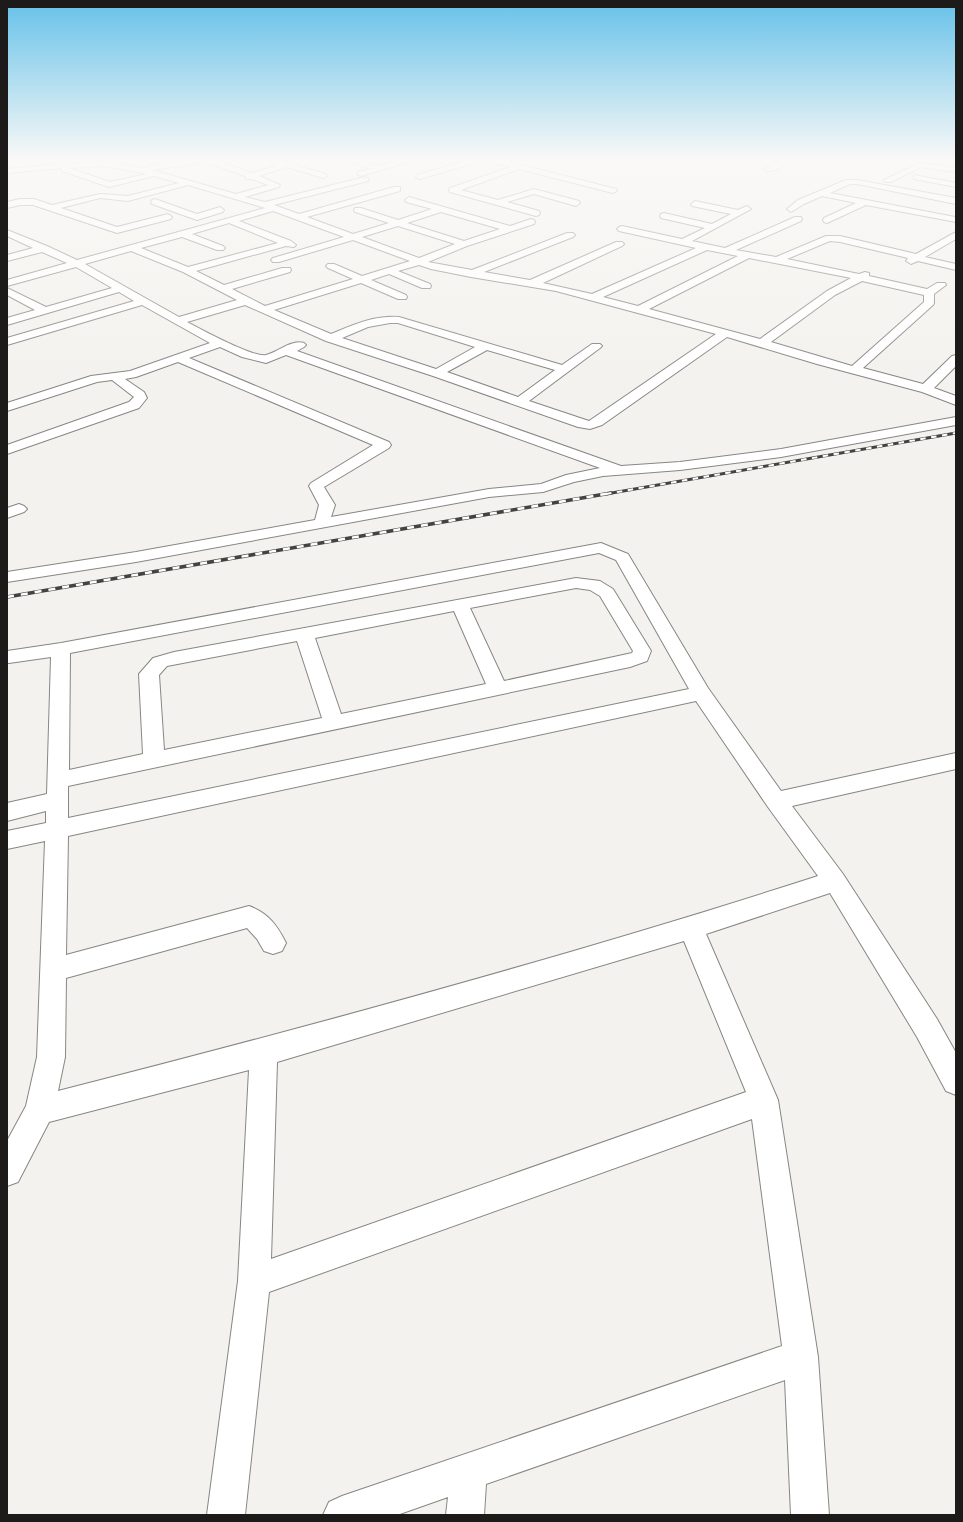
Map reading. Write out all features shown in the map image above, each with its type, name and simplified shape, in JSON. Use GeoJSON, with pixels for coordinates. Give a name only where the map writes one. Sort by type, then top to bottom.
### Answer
{"type":"FeatureCollection","features":[{"type":"Feature","properties":{"kind":"street"},"geometry":{"type":"LineString","coordinates":[[7,283],[200,229]]}},
{"type":"Feature","properties":{"kind":"street"},"geometry":{"type":"LineString","coordinates":[[252,229],[306,251]]}},
{"type":"Feature","properties":{"kind":"street"},"geometry":{"type":"LineString","coordinates":[[331,229],[418,262],[593,297],[926,389],[956,401]]}},
{"type":"Feature","properties":{"kind":"street"},"geometry":{"type":"LineString","coordinates":[[276,260],[381,229]]}},
{"type":"Feature","properties":{"kind":"street"},"geometry":{"type":"LineString","coordinates":[[418,229],[464,244]]}},
{"type":"Feature","properties":{"kind":"street"},"geometry":{"type":"LineString","coordinates":[[264,310],[418,262],[464,244],[510,229]]}},
{"type":"Feature","properties":{"kind":"street"},"geometry":{"type":"LineString","coordinates":[[622,229],[706,248],[777,260],[858,277],[935,286]]}},
{"type":"Feature","properties":{"kind":"street"},"geometry":{"type":"LineString","coordinates":[[684,242],[710,229]]}},
{"type":"Feature","properties":{"kind":"street"},"geometry":{"type":"LineString","coordinates":[[725,251],[774,229]]}},
{"type":"Feature","properties":{"kind":"street"},"geometry":{"type":"LineString","coordinates":[[946,229],[945,230],[956,235]]}},
{"type":"Feature","properties":{"kind":"street"},"geometry":{"type":"LineString","coordinates":[[8,234],[44,248],[78,264],[220,343],[246,354],[266,359],[375,320],[389,318],[563,369]]}},
{"type":"Feature","properties":{"kind":"street"},"geometry":{"type":"LineString","coordinates":[[184,234],[220,248]]}},
{"type":"Feature","properties":{"kind":"street"},"geometry":{"type":"LineString","coordinates":[[472,274],[570,235]]}},
{"type":"Feature","properties":{"kind":"street"},"geometry":{"type":"LineString","coordinates":[[904,265],[956,235]]}},
{"type":"Feature","properties":{"kind":"street"},"geometry":{"type":"LineString","coordinates":[[777,260],[829,238],[840,239],[918,257],[954,270]]}},
{"type":"Feature","properties":{"kind":"street"},"geometry":{"type":"LineString","coordinates":[[187,270],[288,243]]}},
{"type":"Feature","properties":{"kind":"street"},"geometry":{"type":"LineString","coordinates":[[531,284],[618,244]]}},
{"type":"Feature","properties":{"kind":"street"},"geometry":{"type":"LineString","coordinates":[[7,258],[44,248]]}},
{"type":"Feature","properties":{"kind":"street"},"geometry":{"type":"LineString","coordinates":[[132,248],[187,270],[264,310],[326,337],[438,373],[573,421],[590,424],[597,422],[725,333]]}},
{"type":"Feature","properties":{"kind":"street"},"geometry":{"type":"LineString","coordinates":[[593,297],[706,248]]}},
{"type":"Feature","properties":{"kind":"street"},"geometry":{"type":"LineString","coordinates":[[638,310],[748,255]]}},
{"type":"Feature","properties":{"kind":"street"},"geometry":{"type":"LineString","coordinates":[[331,266],[402,297]]}},
{"type":"Feature","properties":{"kind":"street"},"geometry":{"type":"LineString","coordinates":[[223,289],[286,270]]}},
{"type":"Feature","properties":{"kind":"street"},"geometry":{"type":"LineString","coordinates":[[762,343],[831,293],[858,277],[879,270]]}},
{"type":"Feature","properties":{"kind":"street"},"geometry":{"type":"LineString","coordinates":[[854,370],[929,303],[935,286],[954,270]]}},
{"type":"Feature","properties":{"kind":"street"},"geometry":{"type":"LineString","coordinates":[[389,271],[426,286]]}},
{"type":"Feature","properties":{"kind":"street"},"geometry":{"type":"LineString","coordinates":[[7,322],[121,288]]}},
{"type":"Feature","properties":{"kind":"street"},"geometry":{"type":"LineString","coordinates":[[7,291],[45,311]]}},
{"type":"Feature","properties":{"kind":"street"},"geometry":{"type":"LineString","coordinates":[[7,342],[144,301]]}},
{"type":"Feature","properties":{"kind":"street"},"geometry":{"type":"LineString","coordinates":[[178,321],[246,301]]}},
{"type":"Feature","properties":{"kind":"street"},"geometry":{"type":"LineString","coordinates":[[7,406],[96,379],[132,374],[220,343]]}},
{"type":"Feature","properties":{"kind":"street"},"geometry":{"type":"LineString","coordinates":[[438,373],[485,346]]}},
{"type":"Feature","properties":{"kind":"street"},"geometry":{"type":"LineString","coordinates":[[521,402],[563,369],[596,346]]}},
{"type":"Feature","properties":{"kind":"street"},"geometry":{"type":"LineString","coordinates":[[287,351],[623,471]]}},
{"type":"Feature","properties":{"kind":"street"},"geometry":{"type":"LineString","coordinates":[[179,358],[384,445],[316,486],[327,506],[322,523]]}},
{"type":"Feature","properties":{"kind":"street"},"geometry":{"type":"LineString","coordinates":[[926,389],[956,359]]}},
{"type":"Feature","properties":{"kind":"street"},"geometry":{"type":"LineString","coordinates":[[7,450],[134,405],[139,401],[141,398],[139,395],[114,376]]}},
{"type":"Feature","properties":{"kind":"street"},"geometry":{"type":"LineString","coordinates":[[7,577],[136,557],[489,493],[543,488],[570,478],[603,472],[680,466],[781,453],[956,421]]}},
{"type":"Feature","properties":{"kind":"street"},"geometry":{"type":"LineString","coordinates":[[9,657],[61,649],[601,548],[622,558],[701,694],[776,801],[835,881],[927,1028],[956,1081]]}},
{"type":"Feature","properties":{"kind":"street"},"geometry":{"type":"LineString","coordinates":[[7,812],[58,790],[154,760],[630,661],[640,657],[642,651],[606,593],[594,585],[576,583],[174,658],[160,662],[149,674],[154,760]]}},
{"type":"Feature","properties":{"kind":"street"},"geometry":{"type":"LineString","coordinates":[[459,604],[498,689]]}},
{"type":"Feature","properties":{"kind":"street"},"geometry":{"type":"LineString","coordinates":[[304,633],[334,723]]}},
{"type":"Feature","properties":{"kind":"street"},"geometry":{"type":"LineString","coordinates":[[7,1171],[40,1110],[51,1057],[61,649]]}},
{"type":"Feature","properties":{"kind":"street"},"geometry":{"type":"LineString","coordinates":[[7,840],[701,694]]}},
{"type":"Feature","properties":{"kind":"street"},"geometry":{"type":"LineString","coordinates":[[776,801],[956,761]]}},
{"type":"Feature","properties":{"kind":"street"},"geometry":{"type":"LineString","coordinates":[[40,1110],[264,1052],[691,928],[835,881]]}},
{"type":"Feature","properties":{"kind":"street"},"geometry":{"type":"LineString","coordinates":[[53,970],[249,917],[258,921],[267,932],[273,943]]}},
{"type":"Feature","properties":{"kind":"street"},"geometry":{"type":"LineString","coordinates":[[691,928],[764,1100],[801,1357],[810,1515]]}},
{"type":"Feature","properties":{"kind":"street"},"geometry":{"type":"LineString","coordinates":[[226,1515],[254,1281],[264,1052]]}},
{"type":"Feature","properties":{"kind":"street"},"geometry":{"type":"LineString","coordinates":[[254,1281],[764,1100]]}},
{"type":"Feature","properties":{"kind":"street"},"geometry":{"type":"LineString","coordinates":[[342,1515],[801,1357]]}},
{"type":"Feature","properties":{"kind":"street"},"geometry":{"type":"LineString","coordinates":[[465,1515],[469,1471]]}},
{"type":"Feature","properties":{"kind":"railway"},"geometry":{"type":"LineString","coordinates":[[606,494],[956,433]]}},
{"type":"Feature","properties":{"kind":"railway"},"geometry":{"type":"LineString","coordinates":[[7,597],[611,493]]}}]}
